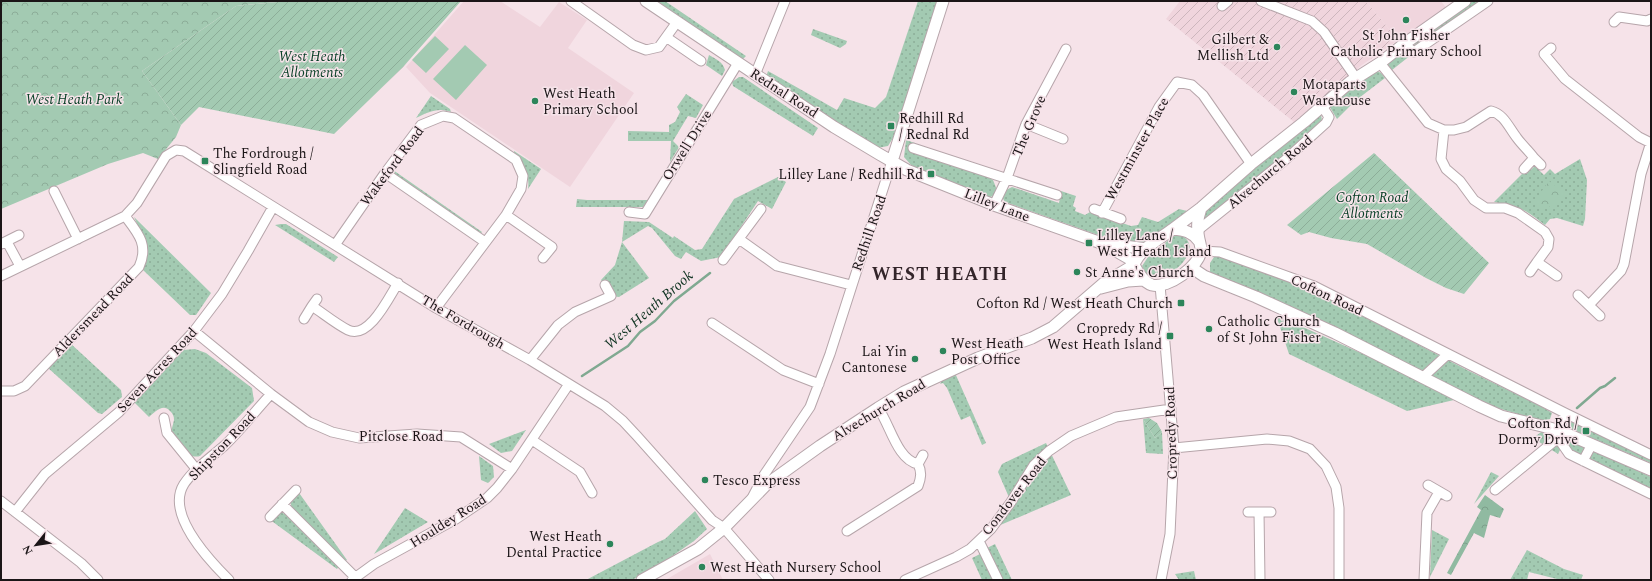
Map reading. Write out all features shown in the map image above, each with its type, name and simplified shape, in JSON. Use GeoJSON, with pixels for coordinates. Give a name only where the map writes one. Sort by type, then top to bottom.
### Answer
{"type":"FeatureCollection","features":[{"type":"Feature","properties":{"kind":"street"},"geometry":{"type":"LineString","coordinates":[[570,1],[642,49],[646,50],[659,47],[677,22]]}},
{"type":"Feature","properties":{"kind":"street","name":"Rednal Road"},"geometry":{"type":"LineString","coordinates":[[646,1],[834,127],[892,161]]}},
{"type":"Feature","properties":{"kind":"street"},"geometry":{"type":"LineString","coordinates":[[755,75],[775,29],[785,1]]}},
{"type":"Feature","properties":{"kind":"street","name":"Redhill Road"},"geometry":{"type":"LineString","coordinates":[[642,580],[698,549],[724,528],[752,498],[764,475],[777,458],[810,407],[819,384],[943,1]]}},
{"type":"Feature","properties":{"kind":"street"},"geometry":{"type":"LineString","coordinates":[[1261,1],[1312,21],[1324,32],[1356,78]]}},
{"type":"Feature","properties":{"kind":"street","name":"Alvechurch Road"},"geometry":{"type":"LineString","coordinates":[[1173,229],[1201,208],[1251,164],[1356,78],[1380,63],[1404,44],[1465,1]]}},
{"type":"Feature","properties":{"kind":"street"},"geometry":{"type":"LineString","coordinates":[[1404,44],[1414,52],[1488,1]]}},
{"type":"Feature","properties":{"kind":"street"},"geometry":{"type":"LineString","coordinates":[[1617,16],[1647,21],[1651,19]]}},
{"type":"Feature","properties":{"kind":"street"},"geometry":{"type":"LineString","coordinates":[[666,37],[701,61]]}},
{"type":"Feature","properties":{"kind":"street"},"geometry":{"type":"LineString","coordinates":[[1551,48],[1544,54],[1565,79],[1639,137],[1651,142],[1641,174],[1624,264],[1621,271],[1589,305]]}},
{"type":"Feature","properties":{"kind":"street","name":"The Grove"},"geometry":{"type":"LineString","coordinates":[[994,205],[1007,178],[1026,124],[1066,49]]}},
{"type":"Feature","properties":{"kind":"street","name":"Orwell Drive"},"geometry":{"type":"LineString","coordinates":[[630,212],[645,214],[738,63]]}},
{"type":"Feature","properties":{"kind":"street"},"geometry":{"type":"LineString","coordinates":[[1380,63],[1428,122],[1444,130],[1454,130],[1466,127],[1491,111],[1496,112],[1503,118],[1517,139],[1541,165]]}},
{"type":"Feature","properties":{"kind":"street","name":"Westminster Place"},"geometry":{"type":"LineString","coordinates":[[1121,219],[1098,211],[1158,106],[1177,82],[1192,85],[1203,95],[1251,164]]}},
{"type":"Feature","properties":{"kind":"street","name":"Alvechurch Road"},"geometry":{"type":"LineString","coordinates":[[1199,241],[1326,123],[1329,117],[1322,106]]}},
{"type":"Feature","properties":{"kind":"street","name":"Wakeford Road"},"geometry":{"type":"LineString","coordinates":[[335,245],[385,173],[421,125],[440,116],[454,118],[516,160],[523,176],[521,189],[506,215],[436,308]]}},
{"type":"Feature","properties":{"kind":"street"},"geometry":{"type":"LineString","coordinates":[[1026,124],[1063,139]]}},
{"type":"Feature","properties":{"kind":"street"},"geometry":{"type":"LineString","coordinates":[[1444,130],[1441,159],[1446,168],[1460,181],[1474,200],[1486,208],[1505,208],[1518,213],[1545,232],[1549,239],[1548,247],[1530,272]]}},
{"type":"Feature","properties":{"kind":"street","name":"Lilley Lane"},"geometry":{"type":"LineString","coordinates":[[913,148],[1057,195]]}},
{"type":"Feature","properties":{"kind":"street","name":"The Fordrough"},"geometry":{"type":"LineString","coordinates":[[125,216],[137,203],[166,156],[176,150],[184,151],[436,308],[530,360],[605,406],[623,421],[712,520],[724,528],[769,580]]}},
{"type":"Feature","properties":{"kind":"street"},"geometry":{"type":"LineString","coordinates":[[1524,169],[1534,158]]}},
{"type":"Feature","properties":{"kind":"street","name":"Lilley Lane"},"geometry":{"type":"LineString","coordinates":[[892,161],[908,170],[994,205],[1104,244],[1132,261]]}},
{"type":"Feature","properties":{"kind":"street"},"geometry":{"type":"LineString","coordinates":[[385,173],[485,242]]}},
{"type":"Feature","properties":{"kind":"street"},"geometry":{"type":"LineString","coordinates":[[54,191],[78,239]]}},
{"type":"Feature","properties":{"kind":"street","name":"Seven Acres Road"},"geometry":{"type":"LineString","coordinates":[[15,512],[45,474],[119,412],[194,331],[222,294],[273,207]]}},
{"type":"Feature","properties":{"kind":"street"},"geometry":{"type":"LineString","coordinates":[[1199,241],[1195,236],[1188,232],[1173,229],[1132,261],[1144,280],[1160,286],[1192,268],[1199,241],[1201,208]]}},
{"type":"Feature","properties":{"kind":"street"},"geometry":{"type":"LineString","coordinates":[[723,260],[762,209]]}},
{"type":"Feature","properties":{"kind":"street"},"geometry":{"type":"LineString","coordinates":[[506,215],[552,247],[543,258]]}},
{"type":"Feature","properties":{"kind":"street"},"geometry":{"type":"LineString","coordinates":[[1,276],[125,216]]}},
{"type":"Feature","properties":{"kind":"street","name":"Aldersmead Road"},"geometry":{"type":"LineString","coordinates":[[1,391],[14,391],[25,386],[140,267],[144,249],[137,232],[125,216]]}},
{"type":"Feature","properties":{"kind":"street"},"geometry":{"type":"LineString","coordinates":[[19,235],[4,243],[20,266]]}},
{"type":"Feature","properties":{"kind":"street"},"geometry":{"type":"LineString","coordinates":[[739,239],[777,266],[851,285]]}},
{"type":"Feature","properties":{"kind":"street","name":"Cofton Road"},"geometry":{"type":"LineString","coordinates":[[1199,241],[1220,252],[1314,286],[1651,455]]}},
{"type":"Feature","properties":{"kind":"street","name":"Lilley Lane"},"geometry":{"type":"LineString","coordinates":[[1104,244],[1147,248]]}},
{"type":"Feature","properties":{"kind":"street","name":"Alvechurch Road"},"geometry":{"type":"LineString","coordinates":[[752,498],[767,484],[787,469],[904,392],[978,358],[1032,338],[1053,327],[1132,261]]}},
{"type":"Feature","properties":{"kind":"street"},"geometry":{"type":"LineString","coordinates":[[1537,262],[1557,276]]}},
{"type":"Feature","properties":{"kind":"street"},"geometry":{"type":"LineString","coordinates":[[1192,268],[1204,276],[1256,297],[1335,333],[1422,378],[1501,416],[1592,444],[1651,470]]}},
{"type":"Feature","properties":{"kind":"street","name":"Alvechurch Road"},"geometry":{"type":"LineString","coordinates":[[1098,289],[1128,281],[1144,280]]}},
{"type":"Feature","properties":{"kind":"street"},"geometry":{"type":"LineString","coordinates":[[304,319],[315,303],[349,331],[360,332],[370,325],[398,283]]}},
{"type":"Feature","properties":{"kind":"street"},"geometry":{"type":"LineString","coordinates":[[530,360],[558,326],[575,312],[611,296],[605,285]]}},
{"type":"Feature","properties":{"kind":"street","name":"Cropredy Road"},"geometry":{"type":"LineString","coordinates":[[1160,286],[1172,409],[1174,448],[1170,534],[1161,580]]}},
{"type":"Feature","properties":{"kind":"street"},"geometry":{"type":"LineString","coordinates":[[1578,295],[1600,316]]}},
{"type":"Feature","properties":{"kind":"street"},"geometry":{"type":"LineString","coordinates":[[712,323],[783,370],[819,384]]}},
{"type":"Feature","properties":{"kind":"street","name":"Pitclose Road"},"geometry":{"type":"LineString","coordinates":[[194,331],[271,394],[309,422],[332,432],[360,438],[417,434],[461,437],[512,469]]}},
{"type":"Feature","properties":{"kind":"street"},"geometry":{"type":"LineString","coordinates":[[1422,378],[1448,354]]}},
{"type":"Feature","properties":{"kind":"street","name":"Houldey Road"},"geometry":{"type":"LineString","coordinates":[[353,579],[374,564],[476,507],[497,488],[512,469],[569,384]]}},
{"type":"Feature","properties":{"kind":"street","name":"Shipston Road"},"geometry":{"type":"LineString","coordinates":[[229,580],[217,568],[189,531],[181,515],[179,496],[184,484],[224,445],[271,394]]}},
{"type":"Feature","properties":{"kind":"street"},"geometry":{"type":"LineString","coordinates":[[878,408],[888,423],[891,436],[907,459],[911,463],[918,464]]}},
{"type":"Feature","properties":{"kind":"street","name":"Condover Road"},"geometry":{"type":"LineString","coordinates":[[905,580],[970,549],[991,529],[1034,465],[1049,451],[1071,436],[1116,417],[1172,409]]}},
{"type":"Feature","properties":{"kind":"street"},"geometry":{"type":"LineString","coordinates":[[1495,490],[1558,434],[1565,413]]}},
{"type":"Feature","properties":{"kind":"street"},"geometry":{"type":"LineString","coordinates":[[164,418],[167,433],[197,470]]}},
{"type":"Feature","properties":{"kind":"street"},"geometry":{"type":"LineString","coordinates":[[1558,434],[1569,454],[1651,494]]}},
{"type":"Feature","properties":{"kind":"street"},"geometry":{"type":"LineString","coordinates":[[1174,448],[1267,439],[1289,441],[1310,449],[1326,466],[1336,487],[1338,508],[1339,580]]}},
{"type":"Feature","properties":{"kind":"street"},"geometry":{"type":"LineString","coordinates":[[532,440],[580,472],[592,493]]}},
{"type":"Feature","properties":{"kind":"street"},"geometry":{"type":"LineString","coordinates":[[1583,460],[1592,444]]}},
{"type":"Feature","properties":{"kind":"street"},"geometry":{"type":"LineString","coordinates":[[847,531],[918,486],[921,475],[918,464],[922,455]]}},
{"type":"Feature","properties":{"kind":"street"},"geometry":{"type":"LineString","coordinates":[[777,458],[787,469]]}},
{"type":"Feature","properties":{"kind":"street"},"geometry":{"type":"LineString","coordinates":[[1424,580],[1427,513],[1443,494],[1428,485]]}},
{"type":"Feature","properties":{"kind":"street"},"geometry":{"type":"LineString","coordinates":[[270,517],[296,490]]}},
{"type":"Feature","properties":{"kind":"street"},"geometry":{"type":"LineString","coordinates":[[1,501],[81,563],[98,580]]}},
{"type":"Feature","properties":{"kind":"street"},"geometry":{"type":"LineString","coordinates":[[282,504],[353,579]]}},
{"type":"Feature","properties":{"kind":"street"},"geometry":{"type":"LineString","coordinates":[[1248,512],[1271,512]]}},
{"type":"Feature","properties":{"kind":"street"},"geometry":{"type":"LineString","coordinates":[[1259,512],[1260,580]]}},
{"type":"Feature","properties":{"kind":"street"},"geometry":{"type":"LineString","coordinates":[[979,541],[998,580]]}},
{"type":"Feature","properties":{"kind":"shaded area","name":"West Heath Primary School"},"geometry":{"type":"Polygon","coordinates":[[[464,1],[500,1],[540,27],[559,2],[587,20],[568,48],[634,93],[570,187],[430,93],[406,67],[464,1]]]}},
{"type":"Feature","properties":{"kind":"shaded area"},"geometry":{"type":"Polygon","coordinates":[[[1180,1],[1366,1],[1398,40],[1362,65],[1294,122],[1166,19],[1180,1]]]}},
{"type":"Feature","properties":{"kind":"shaded area","name":"St John Fisher Catholic Primary School"},"geometry":{"type":"Polygon","coordinates":[[[1366,1],[1441,1],[1447,9],[1398,40],[1366,1]]]}},
{"type":"Feature","properties":{"kind":"shaded area","name":"West Heath Nursery School"},"geometry":{"type":"Polygon","coordinates":[[[710,554],[723,580],[667,580],[667,579],[710,554]]]}},
{"type":"Feature","properties":{"kind":"green space","name":"West Heath Park"},"geometry":{"type":"Polygon","coordinates":[[[1,1],[288,1],[236,6],[142,71],[181,125],[176,137],[158,159],[143,153],[108,164],[1,209],[1,1]]]}},
{"type":"Feature","properties":{"kind":"green space","name":"West Heath Allotments"},"geometry":{"type":"Polygon","coordinates":[[[288,1],[461,1],[403,67],[334,134],[199,107],[181,125],[142,71],[236,6],[288,1]]]}},
{"type":"Feature","properties":{"kind":"green space"},"geometry":{"type":"Polygon","coordinates":[[[652,1],[665,1],[746,56],[741,61],[652,1]]]}},
{"type":"Feature","properties":{"kind":"green space"},"geometry":{"type":"Polygon","coordinates":[[[918,1],[938,1],[893,138],[888,146],[877,148],[766,77],[768,71],[837,110],[844,98],[875,108],[886,97],[918,1]]]}},
{"type":"Feature","properties":{"kind":"green space"},"geometry":{"type":"Polygon","coordinates":[[[1471,1],[1481,1],[1415,45],[1412,44],[1420,35],[1471,1]]]}},
{"type":"Feature","properties":{"kind":"green space"},"geometry":{"type":"Polygon","coordinates":[[[813,29],[847,41],[846,44],[840,48],[811,35],[813,29]]]}},
{"type":"Feature","properties":{"kind":"green space"},"geometry":{"type":"Polygon","coordinates":[[[435,36],[449,49],[426,73],[412,60],[435,36]]]}},
{"type":"Feature","properties":{"kind":"green space"},"geometry":{"type":"Polygon","coordinates":[[[465,45],[487,65],[456,100],[433,79],[465,45]]]}},
{"type":"Feature","properties":{"kind":"green space"},"geometry":{"type":"Polygon","coordinates":[[[1403,48],[1411,55],[1392,70],[1388,65],[1389,61],[1403,48]]]}},
{"type":"Feature","properties":{"kind":"green space"},"geometry":{"type":"Polygon","coordinates":[[[709,55],[723,65],[725,70],[722,76],[706,65],[709,55]]]}},
{"type":"Feature","properties":{"kind":"green space"},"geometry":{"type":"Polygon","coordinates":[[[1377,71],[1385,78],[1355,101],[1337,119],[1328,104],[1348,88],[1377,71]]]}},
{"type":"Feature","properties":{"kind":"green space"},"geometry":{"type":"Polygon","coordinates":[[[739,77],[743,77],[818,128],[813,136],[733,86],[732,82],[739,77]]]}},
{"type":"Feature","properties":{"kind":"green space"},"geometry":{"type":"Polygon","coordinates":[[[686,94],[703,105],[696,118],[688,116],[673,141],[679,147],[670,162],[671,141],[628,141],[628,131],[669,132],[669,125],[675,122],[680,112],[677,107],[686,94]]]}},
{"type":"Feature","properties":{"kind":"green space"},"geometry":{"type":"Polygon","coordinates":[[[431,96],[450,109],[451,112],[437,110],[416,118],[431,96]]]}},
{"type":"Feature","properties":{"kind":"green space"},"geometry":{"type":"Polygon","coordinates":[[[1321,114],[1322,121],[1282,158],[1205,220],[1202,219],[1207,204],[1321,114]]]}},
{"type":"Feature","properties":{"kind":"green space"},"geometry":{"type":"Polygon","coordinates":[[[906,140],[915,143],[912,151],[980,173],[993,180],[997,190],[995,195],[988,198],[911,165],[904,157],[906,140]]]}},
{"type":"Feature","properties":{"kind":"green space"},"geometry":{"type":"Polygon","coordinates":[[[514,151],[541,169],[528,189],[527,174],[521,162],[514,154],[514,151]]]}},
{"type":"Feature","properties":{"kind":"green space","name":"Cofton Road Allotments"},"geometry":{"type":"Polygon","coordinates":[[[1374,153],[1489,263],[1464,294],[1446,288],[1426,278],[1367,244],[1331,238],[1309,232],[1301,235],[1287,225],[1374,153]]]}},
{"type":"Feature","properties":{"kind":"green space"},"geometry":{"type":"Polygon","coordinates":[[[1580,159],[1587,180],[1585,219],[1583,226],[1557,218],[1550,219],[1545,225],[1521,209],[1494,202],[1522,174],[1526,174],[1535,166],[1544,175],[1550,169],[1555,174],[1580,159]]]}},
{"type":"Feature","properties":{"kind":"green space"},"geometry":{"type":"Polygon","coordinates":[[[393,170],[482,232],[479,236],[390,175],[393,170]]]}},
{"type":"Feature","properties":{"kind":"green space"},"geometry":{"type":"Polygon","coordinates":[[[778,177],[786,182],[772,209],[758,201],[721,257],[701,261],[686,252],[681,259],[675,256],[652,228],[648,226],[622,242],[624,221],[649,222],[695,250],[702,249],[734,199],[778,177]]]}},
{"type":"Feature","properties":{"kind":"green space"},"geometry":{"type":"Polygon","coordinates":[[[1549,181],[1565,193],[1553,209],[1547,205],[1543,210],[1533,203],[1549,181]]]}},
{"type":"Feature","properties":{"kind":"green space"},"geometry":{"type":"Polygon","coordinates":[[[1012,187],[1059,203],[1061,191],[1076,196],[1073,206],[1076,208],[1075,211],[1085,215],[1090,212],[1131,226],[1138,225],[1142,217],[1158,222],[1179,209],[1187,211],[1144,244],[1101,236],[1005,202],[1002,197],[1006,190],[1012,187]]]}},
{"type":"Feature","properties":{"kind":"green space"},"geometry":{"type":"Polygon","coordinates":[[[577,199],[648,200],[643,207],[576,207],[577,199]]]}},
{"type":"Feature","properties":{"kind":"green space"},"geometry":{"type":"Polygon","coordinates":[[[134,217],[211,293],[196,315],[190,315],[143,270],[144,239],[134,217]]]}},
{"type":"Feature","properties":{"kind":"green space"},"geometry":{"type":"Polygon","coordinates":[[[286,224],[338,257],[334,262],[275,225],[286,224]]]}},
{"type":"Feature","properties":{"kind":"green space"},"geometry":{"type":"Polygon","coordinates":[[[1177,234],[1185,238],[1189,244],[1189,251],[1186,258],[1173,271],[1166,275],[1156,277],[1146,274],[1142,266],[1150,254],[1177,234]]]}},
{"type":"Feature","properties":{"kind":"green space"},"geometry":{"type":"Polygon","coordinates":[[[622,242],[649,278],[619,297],[611,296],[601,280],[615,265],[622,242]]]}},
{"type":"Feature","properties":{"kind":"green space"},"geometry":{"type":"Polygon","coordinates":[[[1216,254],[1311,289],[1467,370],[1539,405],[1552,413],[1550,419],[1542,421],[1487,405],[1210,273],[1210,263],[1216,254]]]}},
{"type":"Feature","properties":{"kind":"green space"},"geometry":{"type":"Polygon","coordinates":[[[1276,315],[1381,362],[1454,400],[1407,411],[1289,354],[1276,315]]]}},
{"type":"Feature","properties":{"kind":"green space"},"geometry":{"type":"Polygon","coordinates":[[[70,343],[121,390],[122,397],[102,414],[98,413],[47,367],[70,343]]]}},
{"type":"Feature","properties":{"kind":"green space"},"geometry":{"type":"Polygon","coordinates":[[[195,349],[206,353],[252,388],[254,401],[200,456],[196,457],[187,453],[171,435],[174,419],[170,411],[162,408],[149,417],[134,402],[183,350],[195,349]]]}},
{"type":"Feature","properties":{"kind":"green space"},"geometry":{"type":"Polygon","coordinates":[[[955,373],[986,443],[982,445],[970,416],[961,420],[947,388],[943,383],[940,384],[943,379],[955,373]]]}},
{"type":"Feature","properties":{"kind":"green space"},"geometry":{"type":"Polygon","coordinates":[[[1149,418],[1157,423],[1162,432],[1155,438],[1143,419],[1149,418]]]}},
{"type":"Feature","properties":{"kind":"green space"},"geometry":{"type":"Polygon","coordinates":[[[1567,418],[1651,460],[1651,463],[1564,426],[1563,422],[1567,418]]]}},
{"type":"Feature","properties":{"kind":"green space"},"geometry":{"type":"Polygon","coordinates":[[[1143,419],[1155,438],[1162,432],[1163,454],[1146,453],[1143,419]]]}},
{"type":"Feature","properties":{"kind":"green space"},"geometry":{"type":"Polygon","coordinates":[[[526,430],[512,451],[501,453],[489,444],[526,430]]]}},
{"type":"Feature","properties":{"kind":"green space"},"geometry":{"type":"Polygon","coordinates":[[[1544,430],[1587,447],[1651,477],[1651,491],[1561,448],[1558,454],[1533,438],[1544,430]]]}},
{"type":"Feature","properties":{"kind":"green space"},"geometry":{"type":"Polygon","coordinates":[[[1046,443],[1071,495],[991,529],[1011,502],[998,472],[1002,464],[1046,443]]]}},
{"type":"Feature","properties":{"kind":"green space"},"geometry":{"type":"Polygon","coordinates":[[[479,456],[493,466],[494,477],[488,483],[481,480],[479,456]]]}},
{"type":"Feature","properties":{"kind":"green space"},"geometry":{"type":"Polygon","coordinates":[[[1491,472],[1499,476],[1474,504],[1491,472]]]}},
{"type":"Feature","properties":{"kind":"green space"},"geometry":{"type":"Polygon","coordinates":[[[297,490],[347,560],[344,562],[292,509],[290,501],[297,490]]]}},
{"type":"Feature","properties":{"kind":"green space"},"geometry":{"type":"Polygon","coordinates":[[[1485,495],[1504,509],[1500,518],[1490,515],[1484,538],[1474,533],[1451,575],[1447,573],[1481,510],[1477,507],[1485,495]]]}},
{"type":"Feature","properties":{"kind":"green space"},"geometry":{"type":"Polygon","coordinates":[[[405,508],[428,522],[374,554],[405,508]]]}},
{"type":"Feature","properties":{"kind":"green space"},"geometry":{"type":"Polygon","coordinates":[[[695,511],[707,529],[694,541],[658,566],[632,580],[586,580],[665,539],[695,511]]]}},
{"type":"Feature","properties":{"kind":"green space"},"geometry":{"type":"Polygon","coordinates":[[[278,512],[286,514],[339,566],[337,569],[269,519],[278,512]]]}},
{"type":"Feature","properties":{"kind":"green space"},"geometry":{"type":"Polygon","coordinates":[[[1432,530],[1449,539],[1430,577],[1432,530]]]}},
{"type":"Feature","properties":{"kind":"green space"},"geometry":{"type":"Polygon","coordinates":[[[995,544],[1012,580],[982,580],[972,558],[995,544]]]}},
{"type":"Feature","properties":{"kind":"green space"},"geometry":{"type":"Polygon","coordinates":[[[1527,550],[1564,569],[1583,575],[1581,580],[1561,580],[1529,572],[1527,580],[1510,580],[1527,550]]]}},
{"type":"Feature","properties":{"kind":"green space"},"geometry":{"type":"Polygon","coordinates":[[[1194,571],[1196,580],[1179,580],[1175,574],[1194,571]]]}},
{"type":"Feature","properties":{"kind":"waterway","name":"West Heath Brook"},"geometry":{"type":"LineString","coordinates":[[582,376],[628,346],[640,332],[655,321],[674,301],[710,273]]}},
{"type":"Feature","properties":{"kind":"waterway"},"geometry":{"type":"LineString","coordinates":[[1577,408],[1600,388],[1615,378]]}},
{"type":"Feature","properties":{"kind":"place","name":"St John Fisher Catholic Primary School"},"geometry":{"type":"Point","coordinates":[1406,20]}},
{"type":"Feature","properties":{"kind":"place","name":"Gilbert & Mellish Ltd"},"geometry":{"type":"Point","coordinates":[1277,47]}},
{"type":"Feature","properties":{"kind":"place","name":"Motaparts Warehouse"},"geometry":{"type":"Point","coordinates":[1294,92]}},
{"type":"Feature","properties":{"kind":"place","name":"West Heath Primary School"},"geometry":{"type":"Point","coordinates":[535,101]}},
{"type":"Feature","properties":{"kind":"place","name":"Redhill Rd / Rednal Rd"},"geometry":{"type":"Point","coordinates":[891,126]}},
{"type":"Feature","properties":{"kind":"place","name":"The Fordrough / Slingfield Road"},"geometry":{"type":"Point","coordinates":[205,161]}},
{"type":"Feature","properties":{"kind":"place","name":"Lilley Lane / Redhill Rd"},"geometry":{"type":"Point","coordinates":[931,174]}},
{"type":"Feature","properties":{"kind":"place","name":"Lilley Lane / West Heath Island"},"geometry":{"type":"Point","coordinates":[1089,243]}},
{"type":"Feature","properties":{"kind":"place","name":"St Anne's Church"},"geometry":{"type":"Point","coordinates":[1077,272]}},
{"type":"Feature","properties":{"kind":"place","name":"Cofton Rd / West Heath Church"},"geometry":{"type":"Point","coordinates":[1181,303]}},
{"type":"Feature","properties":{"kind":"place","name":"Catholic Church of St John Fisher"},"geometry":{"type":"Point","coordinates":[1209,329]}},
{"type":"Feature","properties":{"kind":"place","name":"Cropredy Rd / West Heath Island"},"geometry":{"type":"Point","coordinates":[1170,336]}},
{"type":"Feature","properties":{"kind":"place","name":"West Heath Post Office"},"geometry":{"type":"Point","coordinates":[943,351]}},
{"type":"Feature","properties":{"kind":"place","name":"Lai Yin Cantonese"},"geometry":{"type":"Point","coordinates":[915,359]}},
{"type":"Feature","properties":{"kind":"place","name":"Cofton Rd / Dormy Drive"},"geometry":{"type":"Point","coordinates":[1586,431]}},
{"type":"Feature","properties":{"kind":"place","name":"Tesco Express"},"geometry":{"type":"Point","coordinates":[705,480]}},
{"type":"Feature","properties":{"kind":"place","name":"West Heath Dental Practice"},"geometry":{"type":"Point","coordinates":[610,544]}},
{"type":"Feature","properties":{"kind":"place","name":"West Heath Nursery School"},"geometry":{"type":"Point","coordinates":[702,567]}},
{"type":"Feature","properties":{"kind":"district","name":"WEST HEATH"},"geometry":{"type":"Point","coordinates":[940,274]}}]}
